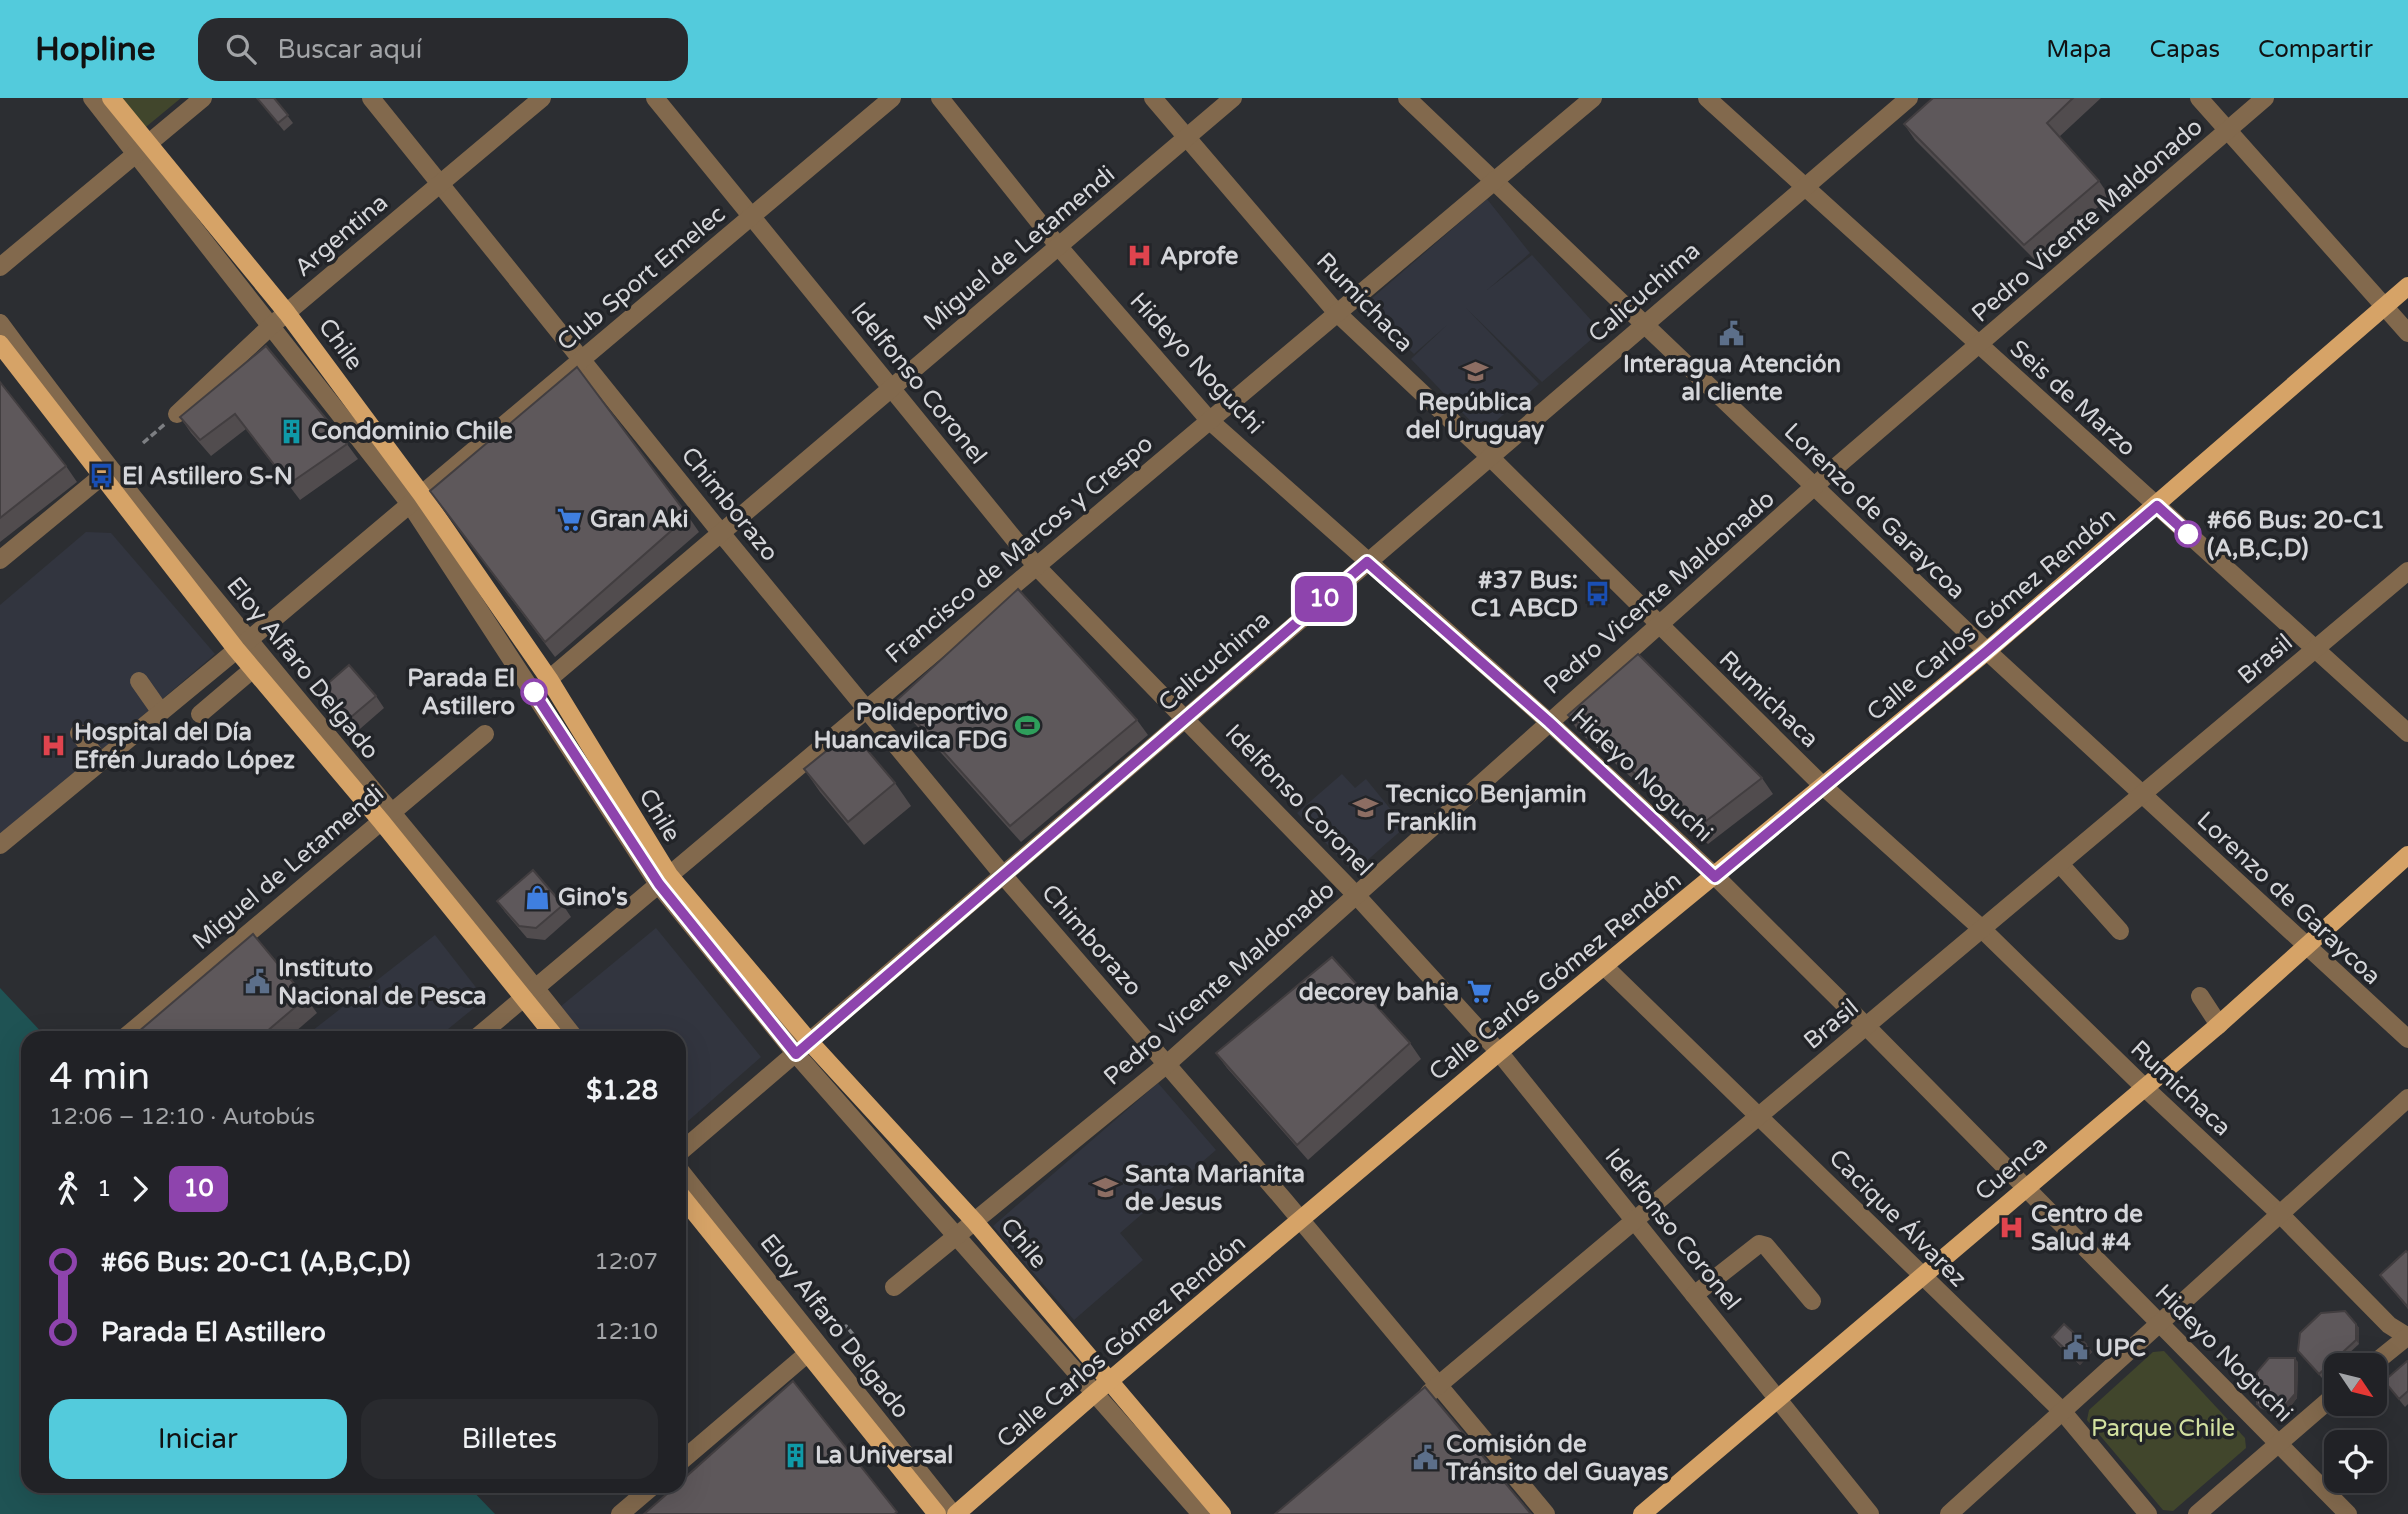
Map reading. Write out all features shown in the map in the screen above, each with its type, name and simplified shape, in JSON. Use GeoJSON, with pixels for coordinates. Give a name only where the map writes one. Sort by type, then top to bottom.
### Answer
{"type":"FeatureCollection","features":[{"type":"Feature","properties":{"kind":"main road","name":"Chile"},"geometry":{"type":"LineString","coordinates":[[111,98],[142,149],[287,313],[416,499],[549,679],[664,880],[803,1048],[975,1223],[1102,1388],[1222,1514]]}},
{"type":"Feature","properties":{"kind":"main road","name":"Calle Carlos Gómez Rendón"},"geometry":{"type":"LineString","coordinates":[[955,1514],[1499,1052],[1987,651],[2408,286]]}},
{"type":"Feature","properties":{"kind":"main road","name":"Eloy Alfaro Delgado"},"geometry":{"type":"LineString","coordinates":[[0,344],[102,476],[242,645],[253,669],[386,817],[530,992],[552,1031]]}},
{"type":"Feature","properties":{"kind":"main road","name":"Cuenca"},"geometry":{"type":"LineString","coordinates":[[1642,1514],[2219,1025],[2408,855]]}},
{"type":"Feature","properties":{"kind":"main road","name":"Eloy Alfaro Delgado"},"geometry":{"type":"LineString","coordinates":[[686,1202],[937,1514]]}},
{"type":"Feature","properties":{"kind":"street","name":"Chile"},"geometry":{"type":"LineString","coordinates":[[92,98],[142,149],[272,326],[416,499],[530,694],[664,880]]}},
{"type":"Feature","properties":{"kind":"street"},"geometry":{"type":"LineString","coordinates":[[0,267],[203,98]]}},
{"type":"Feature","properties":{"kind":"street","name":"Chimborazo"},"geometry":{"type":"LineString","coordinates":[[370,98],[721,533],[1003,875],[1301,1221],[1546,1514]]}},
{"type":"Feature","properties":{"kind":"street","name":"Argentina"},"geometry":{"type":"LineString","coordinates":[[177,414],[287,313],[542,98]]}},
{"type":"Feature","properties":{"kind":"street","name":"Idelfonso Coronel"},"geometry":{"type":"LineString","coordinates":[[655,98],[1037,567],[1356,895],[1499,1052],[1870,1514]]}},
{"type":"Feature","properties":{"kind":"street","name":"Club Sport Emelec"},"geometry":{"type":"LineString","coordinates":[[0,845],[892,98]]}},
{"type":"Feature","properties":{"kind":"street","name":"Hideyo Noguchi"},"geometry":{"type":"LineString","coordinates":[[940,98],[1059,247],[1210,421],[1549,722],[1715,877],[2348,1514]]}},
{"type":"Feature","properties":{"kind":"street","name":"Rumichaca"},"geometry":{"type":"LineString","coordinates":[[1153,98],[1336,312],[1490,457],[1657,625],[1823,786],[1982,929],[2144,1087],[2280,1214],[2389,1325],[2408,1336]]}},
{"type":"Feature","properties":{"kind":"street","name":"Miguel de Letamendi"},"geometry":{"type":"LineString","coordinates":[[549,679],[1233,98]]}},
{"type":"Feature","properties":{"kind":"street","name":"Lorenzo de Garaycoa"},"geometry":{"type":"LineString","coordinates":[[1406,98],[1987,651],[2408,1039]]}},
{"type":"Feature","properties":{"kind":"street","name":"Francisco de Marcos y Crespo"},"geometry":{"type":"LineString","coordinates":[[487,1031],[1593,98]]}},
{"type":"Feature","properties":{"kind":"street","name":"Seis de Marzo"},"geometry":{"type":"LineString","coordinates":[[1707,98],[2408,733]]}},
{"type":"Feature","properties":{"kind":"street","name":"Calicuchima"},"geometry":{"type":"LineString","coordinates":[[686,1147],[1909,98]]}},
{"type":"Feature","properties":{"kind":"street"},"geometry":{"type":"LineString","coordinates":[[2199,98],[2408,333]]}},
{"type":"Feature","properties":{"kind":"street","name":"Pedro Vicente Maldonado"},"geometry":{"type":"LineString","coordinates":[[894,1287],[1167,1064],[1657,625],[2265,98]]}},
{"type":"Feature","properties":{"kind":"street","name":"Eloy Alfaro Delgado"},"geometry":{"type":"LineString","coordinates":[[0,323],[242,645],[386,817]]}},
{"type":"Feature","properties":{"kind":"street"},"geometry":{"type":"LineString","coordinates":[[7,560],[102,476]]}},
{"type":"Feature","properties":{"kind":"street","name":"Brasil"},"geometry":{"type":"LineString","coordinates":[[1417,1403],[2408,572]]}},
{"type":"Feature","properties":{"kind":"street"},"geometry":{"type":"LineString","coordinates":[[200,714],[253,669]]}},
{"type":"Feature","properties":{"kind":"street"},"geometry":{"type":"LineString","coordinates":[[139,681],[160,711]]}},
{"type":"Feature","properties":{"kind":"street"},"geometry":{"type":"LineString","coordinates":[[79,733],[99,761]]}},
{"type":"Feature","properties":{"kind":"street","name":"Miguel de Letamendi"},"geometry":{"type":"LineString","coordinates":[[132,1031],[485,734]]}},
{"type":"Feature","properties":{"kind":"street"},"geometry":{"type":"LineString","coordinates":[[2060,864],[2120,931]]}},
{"type":"Feature","properties":{"kind":"street","name":"Cacique Álvarez"},"geometry":{"type":"LineString","coordinates":[[1604,966],[2063,1412],[2148,1514]]}},
{"type":"Feature","properties":{"kind":"street","name":"Eloy Alfaro Delgado"},"geometry":{"type":"LineString","coordinates":[[530,992],[568,1031]]}},
{"type":"Feature","properties":{"kind":"street"},"geometry":{"type":"LineString","coordinates":[[2200,996],[2219,1025]]}},
{"type":"Feature","properties":{"kind":"street","name":"Chile"},"geometry":{"type":"LineString","coordinates":[[803,1048],[958,1237],[1102,1388],[1201,1514]]}},
{"type":"Feature","properties":{"kind":"street"},"geometry":{"type":"LineString","coordinates":[[1949,1514],[2408,1098]]}},
{"type":"Feature","properties":{"kind":"street","name":"Eloy Alfaro Delgado"},"geometry":{"type":"LineString","coordinates":[[686,1178],[955,1514]]}},
{"type":"Feature","properties":{"kind":"street"},"geometry":{"type":"LineString","coordinates":[[1694,1295],[1759,1244],[1766,1246],[1812,1300]]}},
{"type":"Feature","properties":{"kind":"street"},"geometry":{"type":"LineString","coordinates":[[2387,1353],[2408,1336]]}},
{"type":"Feature","properties":{"kind":"street"},"geometry":{"type":"LineString","coordinates":[[686,1457],[808,1353]]}},
{"type":"Feature","properties":{"kind":"street"},"geometry":{"type":"LineString","coordinates":[[2197,1514],[2324,1404]]}},
{"type":"Feature","properties":{"kind":"street"},"geometry":{"type":"LineString","coordinates":[[620,1514],[645,1493]]}},
{"type":"Feature","properties":{"kind":"path"},"geometry":{"type":"LineString","coordinates":[[143,443],[177,414]]}},
{"type":"Feature","properties":{"kind":"path"},"geometry":{"type":"LineString","coordinates":[[842,1330],[846,1326],[857,1339]]}},
{"type":"Feature","properties":{"kind":"shaded area"},"geometry":{"type":"Polygon","coordinates":[[[1487,199],[1530,253],[1487,290],[1532,255],[1601,331],[1542,382],[1466,308],[1539,384],[1482,433],[1411,359],[1447,325],[1414,354],[1363,306],[1487,199]]]}},
{"type":"Feature","properties":{"kind":"shaded area","name":"Hospital del Día Efrén Jurado López"},"geometry":{"type":"Polygon","coordinates":[[[86,532],[111,533],[215,654],[0,838],[0,605],[86,532]]]}},
{"type":"Feature","properties":{"kind":"shaded area"},"geometry":{"type":"Polygon","coordinates":[[[1342,774],[1355,788],[1366,779],[1405,827],[1354,872],[1297,813],[1342,774]]]}},
{"type":"Feature","properties":{"kind":"shaded area"},"geometry":{"type":"Polygon","coordinates":[[[656,928],[761,1057],[686,1123],[686,1031],[580,1031],[560,1007],[656,928]]]}},
{"type":"Feature","properties":{"kind":"shaded area"},"geometry":{"type":"Polygon","coordinates":[[[435,935],[485,999],[446,1031],[312,1031],[435,935]]]}},
{"type":"Feature","properties":{"kind":"shaded area","name":"Santa Marianita de Jesus"},"geometry":{"type":"Polygon","coordinates":[[[1158,1083],[1216,1150],[1120,1233],[1143,1260],[1074,1320],[993,1226],[1158,1083]]]}},
{"type":"Feature","properties":{"kind":"green space"},"geometry":{"type":"Polygon","coordinates":[[[117,98],[181,98],[141,131],[117,98]]]}},
{"type":"Feature","properties":{"kind":"green space","name":"Parque Chile"},"geometry":{"type":"Polygon","coordinates":[[[2164,1351],[2245,1438],[2246,1448],[2173,1511],[2163,1510],[2087,1420],[2089,1410],[2153,1352],[2164,1351]]]}},
{"type":"Feature","properties":{"kind":"water"},"geometry":{"type":"Polygon","coordinates":[[[0,988],[40,1031],[21,1031],[21,1493],[475,1493],[495,1514],[0,1514],[0,988]]]}},
{"type":"Feature","properties":{"kind":"building"},"geometry":{"type":"Polygon","coordinates":[[[257,98],[274,98],[288,115],[278,123],[257,98]]]}},
{"type":"Feature","properties":{"kind":"building"},"geometry":{"type":"Polygon","coordinates":[[[1933,98],[2073,98],[2047,123],[2099,181],[2024,245],[1904,124],[1933,98]]]}},
{"type":"Feature","properties":{"kind":"building","name":"Condominio Chile"},"geometry":{"type":"Polygon","coordinates":[[[266,346],[347,444],[289,484],[235,414],[200,440],[180,417],[266,346]]]}},
{"type":"Feature","properties":{"kind":"building","name":"Gran Aki"},"geometry":{"type":"Polygon","coordinates":[[[577,367],[688,516],[545,642],[430,491],[577,367]]]}},
{"type":"Feature","properties":{"kind":"building"},"geometry":{"type":"Polygon","coordinates":[[[0,382],[66,466],[0,518],[0,382]]]}},
{"type":"Feature","properties":{"kind":"building","name":"Polideportivo Huancavilca FDG"},"geometry":{"type":"Polygon","coordinates":[[[1018,589],[1137,720],[1010,826],[897,700],[1018,589]]]}},
{"type":"Feature","properties":{"kind":"building"},"geometry":{"type":"Polygon","coordinates":[[[1638,654],[1762,778],[1697,828],[1568,715],[1638,654]]]}},
{"type":"Feature","properties":{"kind":"building"},"geometry":{"type":"Polygon","coordinates":[[[349,665],[376,696],[344,723],[318,692],[349,665]]]}},
{"type":"Feature","properties":{"kind":"building"},"geometry":{"type":"Polygon","coordinates":[[[851,731],[895,783],[848,822],[804,769],[851,731]]]}},
{"type":"Feature","properties":{"kind":"building","name":"Gino's"},"geometry":{"type":"Polygon","coordinates":[[[533,870],[563,905],[536,928],[519,926],[497,901],[533,870]]]}},
{"type":"Feature","properties":{"kind":"building","name":"Instituto Nacional de Pesca"},"geometry":{"type":"Polygon","coordinates":[[[253,934],[306,998],[267,1031],[139,1031],[253,934]]]}},
{"type":"Feature","properties":{"kind":"building"},"geometry":{"type":"Polygon","coordinates":[[[1332,957],[1410,1043],[1297,1145],[1216,1053],[1332,957]]]}},
{"type":"Feature","properties":{"kind":"building"},"geometry":{"type":"Polygon","coordinates":[[[2406,1251],[2408,1253],[2408,1307],[2380,1275],[2406,1251]]]}},
{"type":"Feature","properties":{"kind":"building"},"geometry":{"type":"Polygon","coordinates":[[[2345,1311],[2356,1324],[2356,1340],[2342,1353],[2324,1353],[2324,1369],[2319,1374],[2298,1351],[2300,1333],[2321,1313],[2345,1311]]]}},
{"type":"Feature","properties":{"kind":"building"},"geometry":{"type":"Polygon","coordinates":[[[2064,1324],[2086,1344],[2074,1357],[2052,1337],[2064,1324]]]}},
{"type":"Feature","properties":{"kind":"building"},"geometry":{"type":"Polygon","coordinates":[[[2269,1358],[2295,1358],[2295,1394],[2282,1409],[2274,1411],[2257,1404],[2257,1372],[2269,1358]]]}},
{"type":"Feature","properties":{"kind":"building"},"geometry":{"type":"Polygon","coordinates":[[[2408,1362],[2408,1391],[2399,1399],[2387,1385],[2387,1378],[2408,1362]]]}},
{"type":"Feature","properties":{"kind":"building","name":"La Universal"},"geometry":{"type":"Polygon","coordinates":[[[793,1381],[897,1512],[644,1514],[668,1493],[686,1493],[686,1477],[793,1381]]]}},
{"type":"Feature","properties":{"kind":"building","name":"Comisión de Tránsito del Guayas"},"geometry":{"type":"Polygon","coordinates":[[[1425,1387],[1531,1514],[1275,1514],[1425,1387]]]}},
{"type":"Feature","properties":{"kind":"bus line","name":"10"},"geometry":{"type":"LineString","coordinates":[[534,692],[659,884],[796,1054],[1367,562],[1549,722],[1715,877],[2157,506],[2188,534]]}},
{"type":"Feature","properties":{"kind":"place","name":"Aprofe"},"geometry":{"type":"Point","coordinates":[1140,256]}},
{"type":"Feature","properties":{"kind":"place","name":"Interagua Atención al cliente"},"geometry":{"type":"Point","coordinates":[1732,333]}},
{"type":"Feature","properties":{"kind":"place","name":"República del Uruguay"},"geometry":{"type":"Point","coordinates":[1475,371]}},
{"type":"Feature","properties":{"kind":"place","name":"Condominio Chile"},"geometry":{"type":"Point","coordinates":[291,431]}},
{"type":"Feature","properties":{"kind":"place","name":"El Astillero S-N"},"geometry":{"type":"Point","coordinates":[102,476]}},
{"type":"Feature","properties":{"kind":"place","name":"Gran Aki"},"geometry":{"type":"Point","coordinates":[570,519]}},
{"type":"Feature","properties":{"kind":"place","name":"#66 Bus: 20-C1 (A,B,C,D)"},"geometry":{"type":"Point","coordinates":[2188,534]}},
{"type":"Feature","properties":{"kind":"place","name":"#37 Bus: C1 ABCD"},"geometry":{"type":"Point","coordinates":[1598,594]}},
{"type":"Feature","properties":{"kind":"place","name":"Parada El Astillero"},"geometry":{"type":"Point","coordinates":[534,692]}},
{"type":"Feature","properties":{"kind":"place","name":"Polideportivo Huancavilca FDG"},"geometry":{"type":"Point","coordinates":[1028,726]}},
{"type":"Feature","properties":{"kind":"place","name":"Hospital del Día Efrén Jurado López"},"geometry":{"type":"Point","coordinates":[54,746]}},
{"type":"Feature","properties":{"kind":"place","name":"Tecnico Benjamin Franklin"},"geometry":{"type":"Point","coordinates":[1366,808]}},
{"type":"Feature","properties":{"kind":"place","name":"Gino's"},"geometry":{"type":"Point","coordinates":[538,897]}},
{"type":"Feature","properties":{"kind":"place","name":"Instituto Nacional de Pesca"},"geometry":{"type":"Point","coordinates":[258,982]}},
{"type":"Feature","properties":{"kind":"place","name":"decorey bahia"},"geometry":{"type":"Point","coordinates":[1479,992]}},
{"type":"Feature","properties":{"kind":"place","name":"Santa Marianita de Jesus"},"geometry":{"type":"Point","coordinates":[1105,1188]}},
{"type":"Feature","properties":{"kind":"place","name":"Centro de Salud #4"},"geometry":{"type":"Point","coordinates":[2011,1228]}},
{"type":"Feature","properties":{"kind":"place","name":"UPC"},"geometry":{"type":"Point","coordinates":[2075,1348]}},
{"type":"Feature","properties":{"kind":"place","name":"La Universal"},"geometry":{"type":"Point","coordinates":[795,1455]}},
{"type":"Feature","properties":{"kind":"place","name":"Comisión de Tránsito del Guayas"},"geometry":{"type":"Point","coordinates":[1426,1458]}}]}
